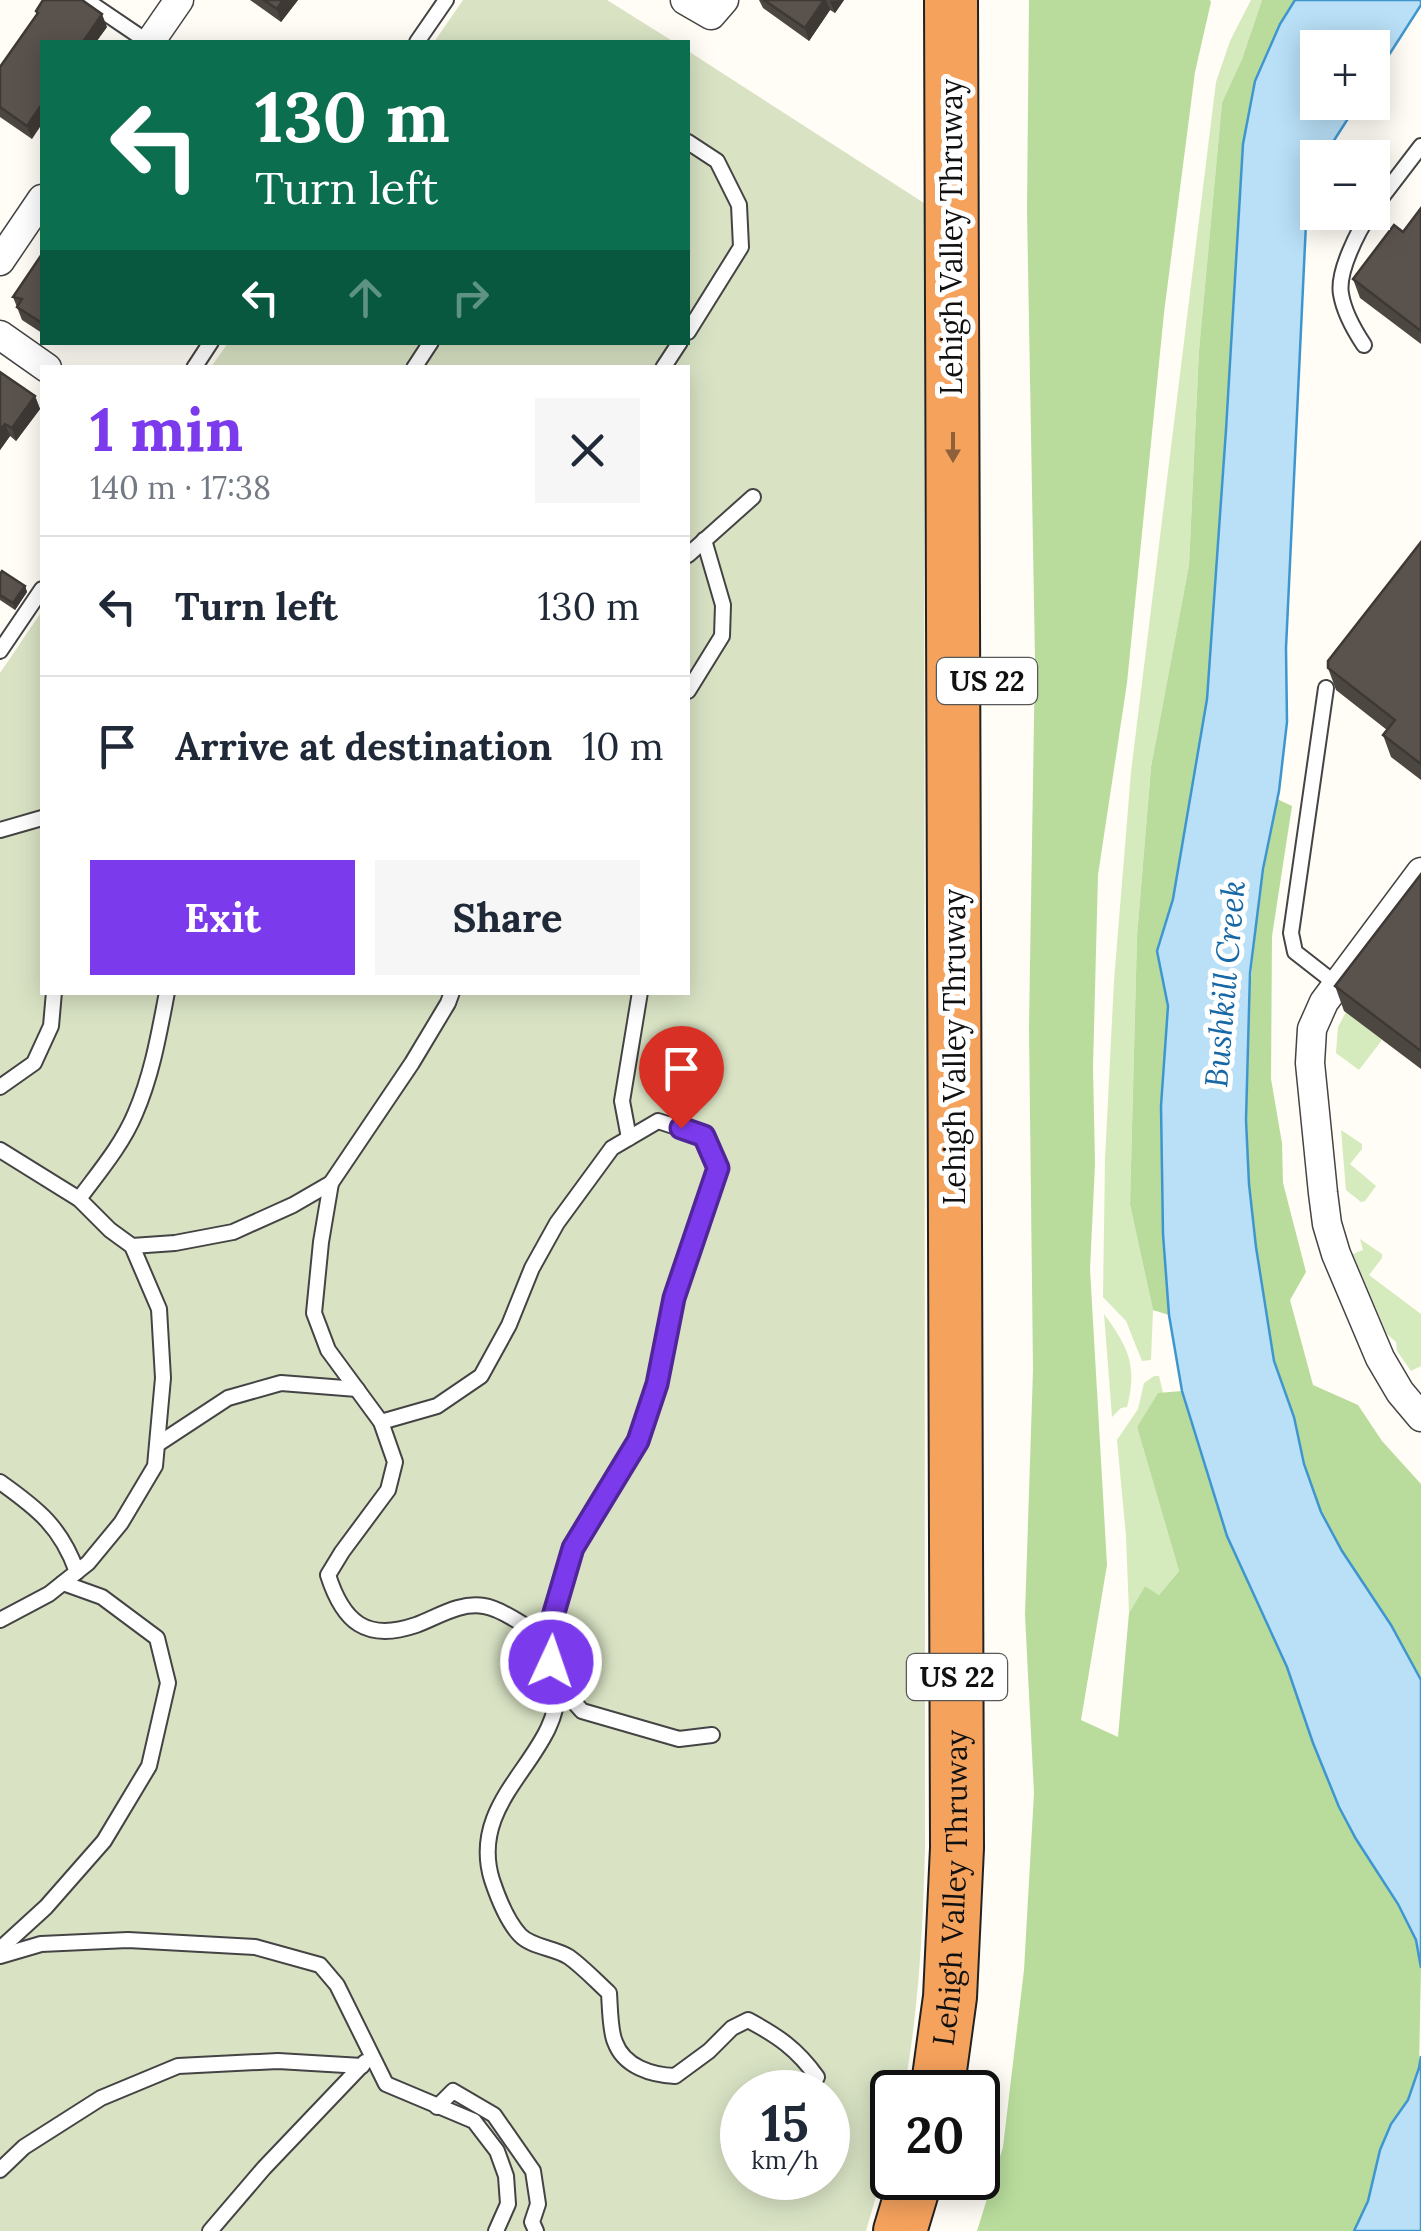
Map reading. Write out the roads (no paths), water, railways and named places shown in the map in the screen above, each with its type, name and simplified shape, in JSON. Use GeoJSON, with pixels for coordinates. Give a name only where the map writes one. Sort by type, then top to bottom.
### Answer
{"type":"FeatureCollection","features":[{"type":"Feature","properties":{"kind":"highway","name":"Lehigh Valley Thruway"},"geometry":{"type":"LineString","coordinates":[[940,2070],[950,1997],[957,1848],[951,0]]}},
{"type":"Feature","properties":{"kind":"highway","name":"Lehigh Valley Thruway"},"geometry":{"type":"LineString","coordinates":[[973,2070],[983,2005],[987,1881],[988,0]]}},
{"type":"Feature","properties":{"kind":"highway"},"geometry":{"type":"LineString","coordinates":[[900,2231],[909,2200]]}},
{"type":"Feature","properties":{"kind":"highway"},"geometry":{"type":"LineString","coordinates":[[937,2231],[946,2200]]}},
{"type":"Feature","properties":{"kind":"street"},"geometry":{"type":"LineString","coordinates":[[150,40],[180,0]]}},
{"type":"Feature","properties":{"kind":"street"},"geometry":{"type":"LineString","coordinates":[[685,0],[717,8]]}},
{"type":"Feature","properties":{"kind":"street"},"geometry":{"type":"LineString","coordinates":[[0,261],[40,202]]}},
{"type":"Feature","properties":{"kind":"street"},"geometry":{"type":"LineString","coordinates":[[0,335],[43,365]]}},
{"type":"Feature","properties":{"kind":"street"},"geometry":{"type":"LineString","coordinates":[[1421,872],[1336,984],[1318,1014],[1310,1046],[1327,1224],[1348,1287],[1380,1358],[1421,1417]]}},
{"type":"Feature","properties":{"kind":"lane"},"geometry":{"type":"LineString","coordinates":[[86,0],[146,40]]}},
{"type":"Feature","properties":{"kind":"lane"},"geometry":{"type":"LineString","coordinates":[[418,40],[446,0]]}},
{"type":"Feature","properties":{"kind":"lane"},"geometry":{"type":"LineString","coordinates":[[690,143],[717,161],[739,205],[741,247],[690,329]]}},
{"type":"Feature","properties":{"kind":"lane"},"geometry":{"type":"LineString","coordinates":[[1390,187],[1421,146]]}},
{"type":"Feature","properties":{"kind":"lane"},"geometry":{"type":"LineString","coordinates":[[1362,230],[1344,266],[1340,292],[1353,328],[1364,345]]}},
{"type":"Feature","properties":{"kind":"lane"},"geometry":{"type":"LineString","coordinates":[[690,553],[753,496]]}},
{"type":"Feature","properties":{"kind":"lane"},"geometry":{"type":"LineString","coordinates":[[690,688],[722,636],[723,605],[704,540]]}},
{"type":"Feature","properties":{"kind":"lane"},"geometry":{"type":"LineString","coordinates":[[0,651],[40,592]]}},
{"type":"Feature","properties":{"kind":"lane"},"geometry":{"type":"LineString","coordinates":[[1326,688],[1291,933],[1296,952],[1336,984]]}},
{"type":"Feature","properties":{"kind":"lane"},"geometry":{"type":"LineString","coordinates":[[0,830],[40,819]]}},
{"type":"Feature","properties":{"kind":"lane"},"geometry":{"type":"LineString","coordinates":[[0,1087],[34,1064],[52,1026],[54,995]]}},
{"type":"Feature","properties":{"kind":"lane"},"geometry":{"type":"LineString","coordinates":[[79,1199],[110,1158],[134,1116],[157,1048],[166,995]]}},
{"type":"Feature","properties":{"kind":"lane"},"geometry":{"type":"LineString","coordinates":[[451,995],[412,1063],[331,1183],[314,1313],[328,1350],[381,1422],[394,1462],[388,1490],[328,1575],[336,1600],[352,1620],[381,1632],[415,1625],[451,1609],[485,1606],[546,1640]]}},
{"type":"Feature","properties":{"kind":"lane"},"geometry":{"type":"LineString","coordinates":[[629,1138],[622,1101],[640,995]]}},
{"type":"Feature","properties":{"kind":"lane"},"geometry":{"type":"LineString","coordinates":[[381,1422],[437,1406],[481,1376],[509,1325],[532,1268],[558,1223],[612,1148],[658,1120],[704,1136],[718,1168],[674,1298],[657,1384],[638,1441],[573,1548],[546,1640],[558,1695],[549,1726],[506,1793],[489,1830],[486,1860],[498,1898],[522,1937],[567,1956],[609,1994],[614,2042],[630,2062],[655,2075],[675,2076],[732,2028],[748,2020],[776,2035],[812,2070]]}},
{"type":"Feature","properties":{"kind":"lane"},"geometry":{"type":"LineString","coordinates":[[0,1150],[79,1199],[132,1246],[158,1310],[163,1378],[156,1466],[121,1524],[88,1563],[63,1584],[0,1620]]}},
{"type":"Feature","properties":{"kind":"lane"},"geometry":{"type":"LineString","coordinates":[[132,1246],[233,1232],[331,1183]]}},
{"type":"Feature","properties":{"kind":"lane"},"geometry":{"type":"LineString","coordinates":[[158,1444],[228,1398],[280,1383],[357,1389]]}},
{"type":"Feature","properties":{"kind":"lane"},"geometry":{"type":"LineString","coordinates":[[0,1482],[37,1508],[68,1545],[77,1572]]}},
{"type":"Feature","properties":{"kind":"lane"},"geometry":{"type":"LineString","coordinates":[[0,1952],[104,1841],[149,1766],[168,1683],[157,1638],[102,1596],[63,1584]]}},
{"type":"Feature","properties":{"kind":"lane"},"geometry":{"type":"LineString","coordinates":[[557,1683],[582,1711],[679,1740],[712,1735]]}},
{"type":"Feature","properties":{"kind":"lane"},"geometry":{"type":"LineString","coordinates":[[0,1952],[41,1944],[128,1940],[255,1947],[320,1965],[336,1984],[367,2061],[386,2084],[474,2122],[497,2151],[506,2176],[508,2204],[496,2231]]}},
{"type":"Feature","properties":{"kind":"lane"},"geometry":{"type":"LineString","coordinates":[[0,2170],[24,2147],[101,2098],[178,2066],[367,2061]]}},
{"type":"Feature","properties":{"kind":"lane"},"geometry":{"type":"LineString","coordinates":[[210,2231],[264,2168],[367,2061]]}},
{"type":"Feature","properties":{"kind":"lane"},"geometry":{"type":"LineString","coordinates":[[436,2107],[453,2090],[494,2115],[533,2172],[538,2204],[532,2222],[536,2231]]}},
{"type":"Feature","properties":{"kind":"water","name":"Bushkill Creek"},"geometry":{"type":"Polygon","coordinates":[[[1295,0],[1421,0],[1390,53],[1390,30],[1300,30],[1300,120],[1347,120],[1334,140],[1300,140],[1300,230],[1306,230],[1286,648],[1287,722],[1250,973],[1246,1120],[1256,1247],[1274,1361],[1294,1417],[1304,1464],[1321,1512],[1342,1551],[1391,1625],[1421,1680],[1421,1968],[1416,1940],[1398,1904],[1339,1807],[1287,1667],[1227,1536],[1182,1391],[1169,1315],[1163,1234],[1161,1106],[1168,1006],[1157,951],[1173,899],[1207,699],[1243,144],[1255,81],[1295,0]]]}},
{"type":"Feature","properties":{"kind":"water"},"geometry":{"type":"Polygon","coordinates":[[[1421,2056],[1421,2231],[1354,2231],[1368,2201],[1380,2150],[1391,2124],[1408,2100],[1421,2056]]]}}]}
